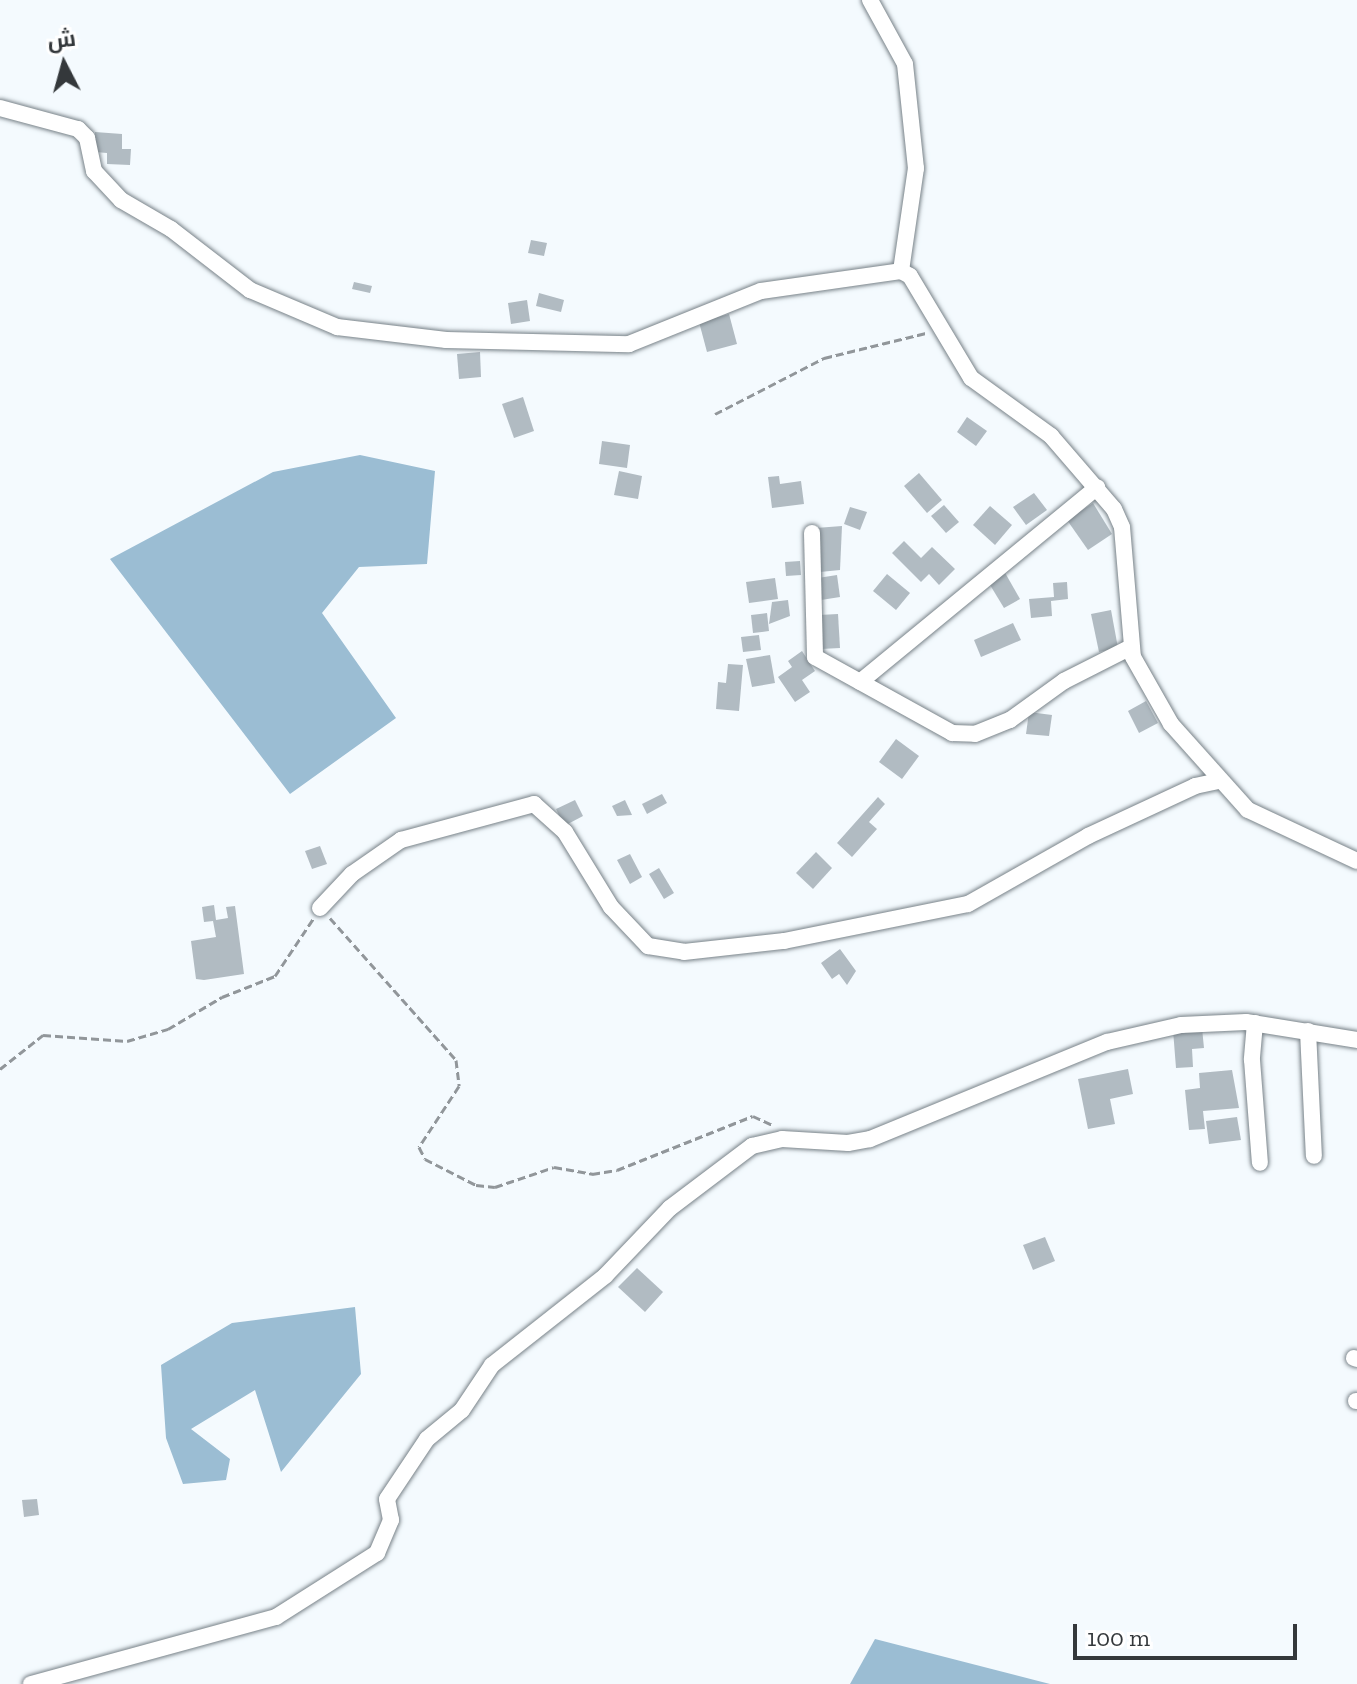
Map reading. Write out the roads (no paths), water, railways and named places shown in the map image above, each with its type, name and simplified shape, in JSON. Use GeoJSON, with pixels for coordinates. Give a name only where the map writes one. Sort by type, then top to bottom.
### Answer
{"type":"FeatureCollection","features":[{"type":"Feature","properties":{"kind":"street"},"geometry":{"type":"LineString","coordinates":[[870,0],[905,64],[916,168],[901,271]]}},
{"type":"Feature","properties":{"kind":"street"},"geometry":{"type":"LineString","coordinates":[[0,108],[78,129],[87,138],[94,171],[121,200],[171,229],[250,290],[337,327],[431,339],[629,344],[761,291],[901,271],[910,276],[971,378],[1051,436],[1097,487],[1122,527],[1131,647],[1171,724],[1218,781],[1248,810],[1357,861]]}},
{"type":"Feature","properties":{"kind":"street"},"geometry":{"type":"LineString","coordinates":[[860,682],[1097,487]]}},
{"type":"Feature","properties":{"kind":"street"},"geometry":{"type":"LineString","coordinates":[[812,533],[813,652],[823,664],[952,733],[975,734],[1010,720],[1064,681],[1131,647]]}},
{"type":"Feature","properties":{"kind":"street"},"geometry":{"type":"LineString","coordinates":[[320,908],[352,874],[401,840],[483,813],[534,804],[565,832],[611,907],[648,946],[684,952],[784,941],[968,904],[1088,836],[1195,786],[1218,781]]}},
{"type":"Feature","properties":{"kind":"street"},"geometry":{"type":"LineString","coordinates":[[1255,1023],[1252,1060],[1260,1163]]}},
{"type":"Feature","properties":{"kind":"street"},"geometry":{"type":"LineString","coordinates":[[31,1684],[276,1617],[377,1553],[391,1520],[387,1499],[427,1439],[462,1410],[492,1365],[605,1276],[670,1208],[736,1154],[782,1139],[848,1143],[870,1139],[1107,1042],[1181,1025],[1255,1023],[1357,1040]]}},
{"type":"Feature","properties":{"kind":"street"},"geometry":{"type":"LineString","coordinates":[[1308,1031],[1314,1156]]}}]}
